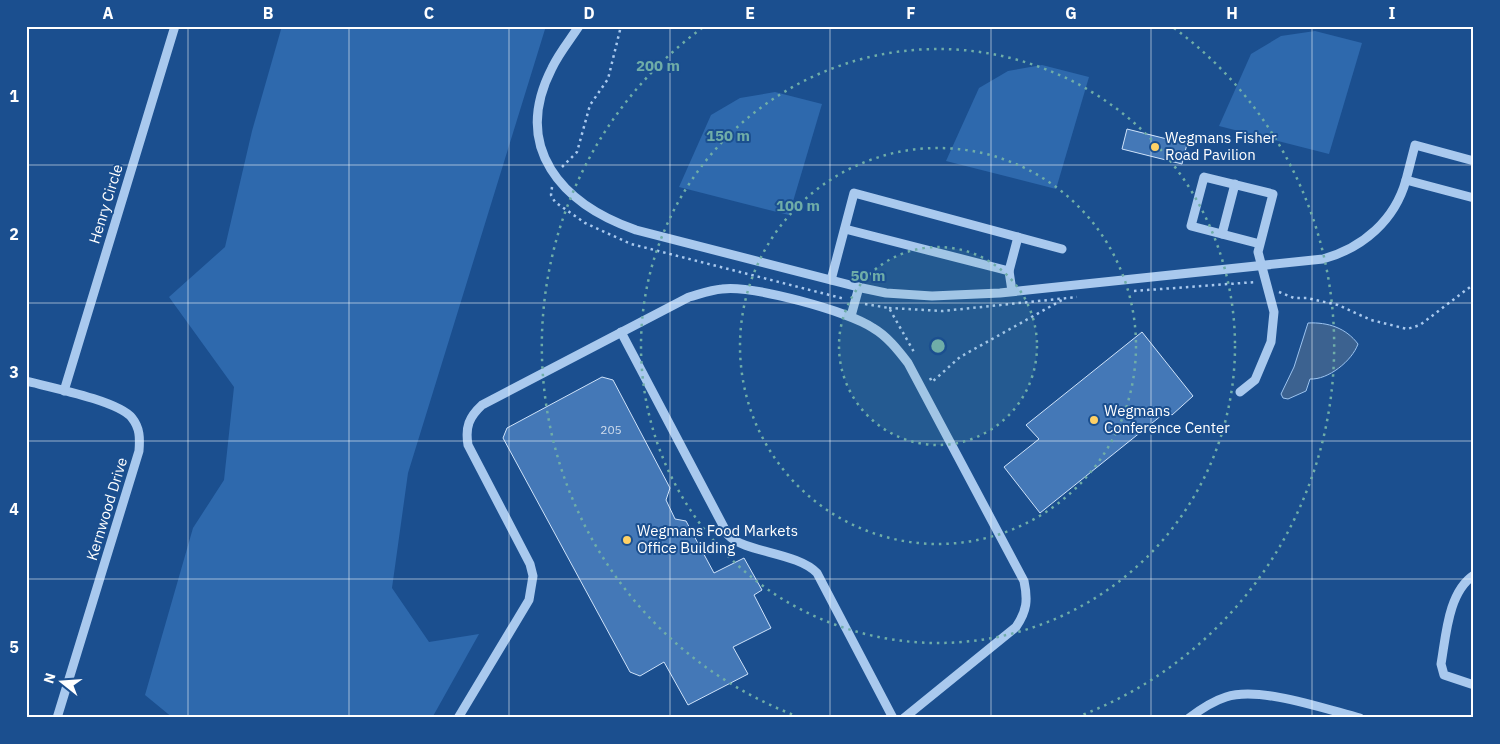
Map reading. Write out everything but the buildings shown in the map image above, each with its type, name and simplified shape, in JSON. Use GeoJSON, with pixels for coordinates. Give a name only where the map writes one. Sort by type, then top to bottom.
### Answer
{"type":"FeatureCollection","features":[{"type":"Feature","properties":{"kind":"street","name":"Henry Circle"},"geometry":{"type":"LineString","coordinates":[[64,391],[175,26]]}},
{"type":"Feature","properties":{"kind":"street"},"geometry":{"type":"LineString","coordinates":[[579,26],[552,68],[542,95],[538,121],[542,150],[548,164],[571,195],[602,216],[636,230],[886,293],[932,296],[1012,291],[1323,259],[1351,249],[1373,233],[1385,220],[1401,198],[1415,145],[1474,161]]}},
{"type":"Feature","properties":{"kind":"street"},"geometry":{"type":"LineString","coordinates":[[1240,392],[1255,380],[1271,342],[1274,321],[1269,287],[1258,252],[1273,194],[1204,176],[1191,226],[1260,244]]}},
{"type":"Feature","properties":{"kind":"street"},"geometry":{"type":"LineString","coordinates":[[1406,180],[1474,198]]}},
{"type":"Feature","properties":{"kind":"street"},"geometry":{"type":"LineString","coordinates":[[1222,234],[1235,184]]}},
{"type":"Feature","properties":{"kind":"street"},"geometry":{"type":"LineString","coordinates":[[831,280],[854,193],[1062,249]]}},
{"type":"Feature","properties":{"kind":"street"},"geometry":{"type":"LineString","coordinates":[[845,229],[1009,271]]}},
{"type":"Feature","properties":{"kind":"street"},"geometry":{"type":"LineString","coordinates":[[1012,291],[1009,271],[1018,237]]}},
{"type":"Feature","properties":{"kind":"street"},"geometry":{"type":"LineString","coordinates":[[851,316],[858,287]]}},
{"type":"Feature","properties":{"kind":"street"},"geometry":{"type":"LineString","coordinates":[[458,718],[529,600],[533,576],[530,564],[468,445],[468,423],[473,414],[482,405],[689,297],[723,289],[752,290],[851,316],[875,329],[908,363],[1024,581],[1028,597],[1024,614],[1016,627],[904,718]]}},
{"type":"Feature","properties":{"kind":"street"},"geometry":{"type":"LineString","coordinates":[[621,332],[728,535],[739,541],[804,564],[817,573],[893,718]]}},
{"type":"Feature","properties":{"kind":"street","name":"Kernwood Drive"},"geometry":{"type":"LineString","coordinates":[[26,380],[122,408],[137,426],[140,438],[139,451],[57,718]]}},
{"type":"Feature","properties":{"kind":"street"},"geometry":{"type":"LineString","coordinates":[[1474,575],[1465,582],[1456,597],[1441,664],[1444,675],[1474,684]]}},
{"type":"Feature","properties":{"kind":"street"},"geometry":{"type":"LineString","coordinates":[[1189,718],[1219,700],[1247,694],[1272,696],[1354,717]]}},
{"type":"Feature","properties":{"kind":"path"},"geometry":{"type":"LineString","coordinates":[[1127,292],[1258,282],[1285,296],[1338,305],[1371,320],[1407,329],[1420,325],[1474,284]]}},
{"type":"Feature","properties":{"kind":"path"},"geometry":{"type":"LineString","coordinates":[[889,308],[943,312],[1084,296]]}},
{"type":"Feature","properties":{"kind":"shaded area"},"geometry":{"type":"Polygon","coordinates":[[[282,26],[546,26],[408,473],[392,588],[429,642],[479,634],[432,718],[173,718],[145,695],[193,528],[224,480],[234,387],[169,297],[225,247],[252,131],[282,26]]]}},
{"type":"Feature","properties":{"kind":"shaded area"},"geometry":{"type":"Polygon","coordinates":[[[1315,31],[1362,43],[1329,154],[1219,126],[1251,54],[1281,36],[1315,31]]]}},
{"type":"Feature","properties":{"kind":"shaded area"},"geometry":{"type":"Polygon","coordinates":[[[1042,65],[1089,77],[1056,189],[946,161],[979,88],[1008,71],[1042,65]]]}},
{"type":"Feature","properties":{"kind":"shaded area"},"geometry":{"type":"Polygon","coordinates":[[[775,92],[822,104],[789,215],[679,187],[711,115],[740,98],[775,92]]]}},
{"type":"Feature","properties":{"kind":"shaded area"},"geometry":{"type":"Polygon","coordinates":[[[1308,323],[1336,327],[1348,334],[1358,344],[1345,363],[1332,373],[1310,379],[1306,391],[1288,399],[1283,398],[1281,394],[1294,367],[1308,323]]]}},
{"type":"Feature","properties":{"kind":"place","name":"Wegmans Fisher Road Pavilion"},"geometry":{"type":"Point","coordinates":[1155,147]}},
{"type":"Feature","properties":{"kind":"place","name":"Wegmans Conference Center"},"geometry":{"type":"Point","coordinates":[1094,420]}},
{"type":"Feature","properties":{"kind":"place","name":"Wegmans Food Markets Office Building"},"geometry":{"type":"Point","coordinates":[627,540]}}]}
